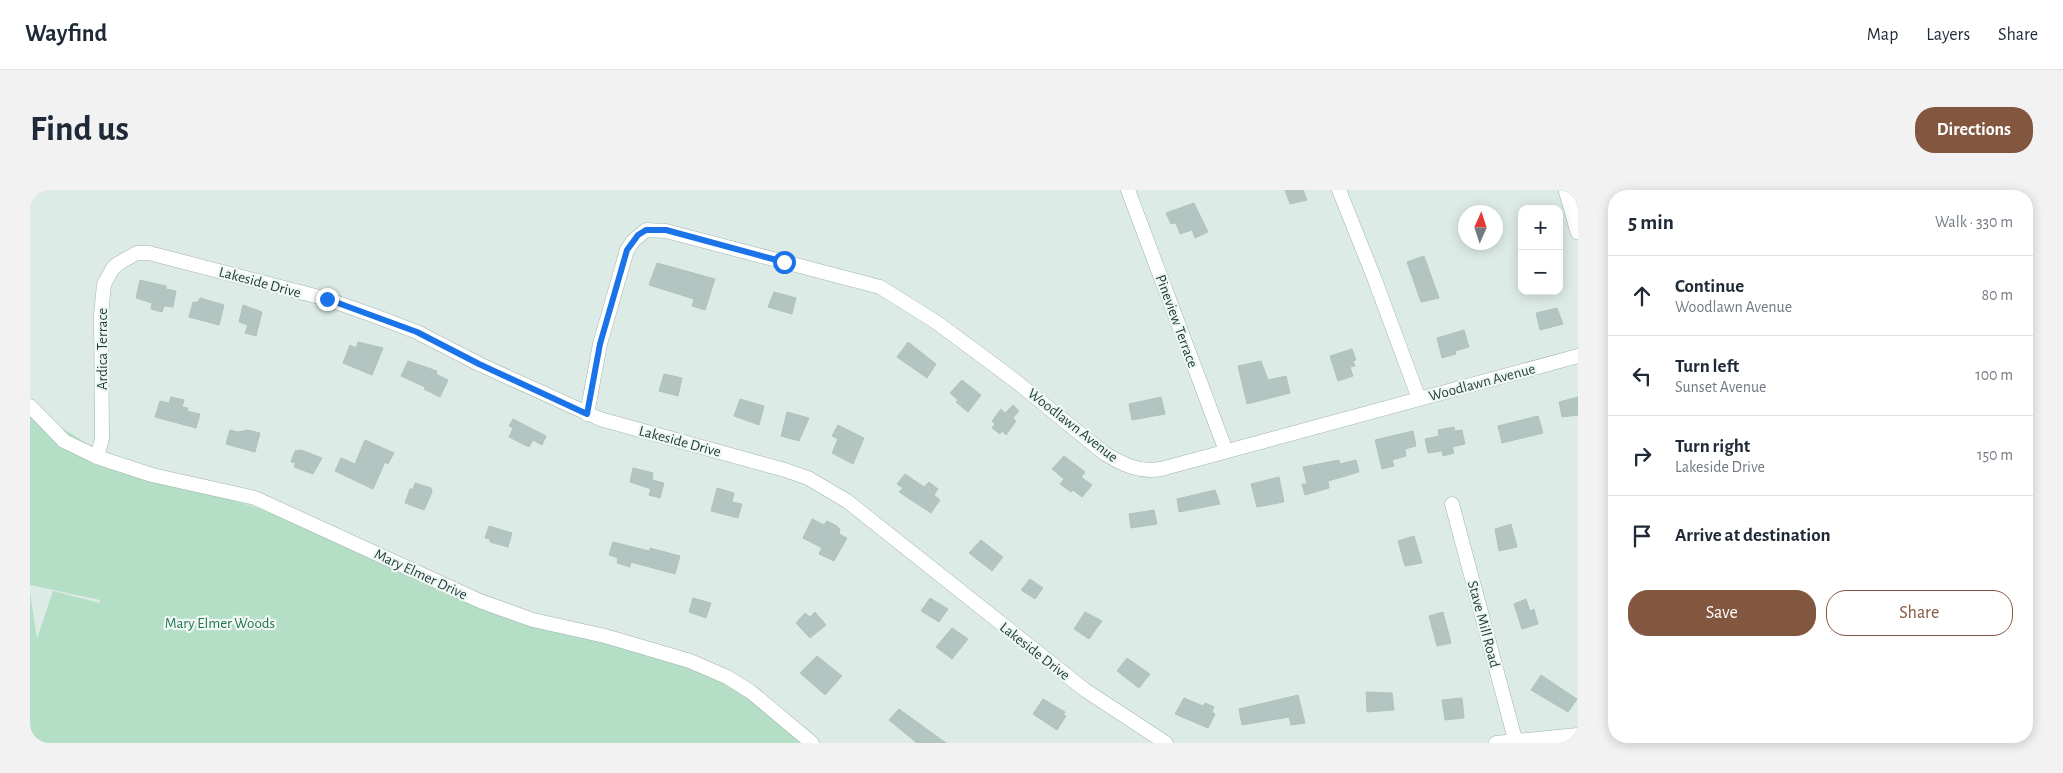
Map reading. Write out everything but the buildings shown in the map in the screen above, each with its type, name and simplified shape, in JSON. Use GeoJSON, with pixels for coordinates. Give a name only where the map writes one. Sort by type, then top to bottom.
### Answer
{"type":"FeatureCollection","features":[{"type":"Feature","properties":{"kind":"main road"},"geometry":{"type":"LineString","coordinates":[[1566,190],[1578,232]]}},
{"type":"Feature","properties":{"kind":"street","name":"Pineview Terrace"},"geometry":{"type":"LineString","coordinates":[[1128,190],[1226,451]]}},
{"type":"Feature","properties":{"kind":"street"},"geometry":{"type":"LineString","coordinates":[[1339,190],[1419,399]]}},
{"type":"Feature","properties":{"kind":"street","name":"Woodlawn Avenue"},"geometry":{"type":"LineString","coordinates":[[587,414],[600,344],[627,250],[638,235],[650,230],[666,230],[880,287],[936,322],[1013,379],[1104,453],[1132,467],[1152,471],[1578,356]]}},
{"type":"Feature","properties":{"kind":"street","name":"Lakeside Drive"},"geometry":{"type":"LineString","coordinates":[[134,254],[149,253],[194,263],[327,299],[417,332],[479,364],[600,419],[785,470],[826,488],[880,527],[980,609],[1085,690],[1166,743]]}},
{"type":"Feature","properties":{"kind":"street","name":"Ardica Terrace"},"geometry":{"type":"LineString","coordinates":[[97,457],[102,439],[101,315],[104,284],[113,268],[134,254]]}},
{"type":"Feature","properties":{"kind":"street","name":"Mary Elmer Drive"},"geometry":{"type":"LineString","coordinates":[[30,406],[64,441],[97,457],[152,475],[255,498],[480,601],[533,620],[606,636],[690,661],[727,677],[751,692],[812,743]]}},
{"type":"Feature","properties":{"kind":"street","name":"Stave Mill Road"},"geometry":{"type":"LineString","coordinates":[[1452,504],[1516,742]]}},
{"type":"Feature","properties":{"kind":"street"},"geometry":{"type":"LineString","coordinates":[[1496,743],[1578,735]]}},
{"type":"Feature","properties":{"kind":"green space","name":"Mary Elmer Woods"},"geometry":{"type":"Polygon","coordinates":[[[30,408],[104,454],[213,494],[264,510],[304,528],[741,688],[812,743],[30,743],[30,592],[37,639],[53,591],[100,603],[100,600],[30,585],[30,408]]]}},
{"type":"Feature","properties":{"kind":"route"},"geometry":{"type":"LineString","coordinates":[[327,299],[417,332],[479,364],[587,414],[600,344],[627,250],[638,235],[646,230],[666,230],[784,262]]}}]}
